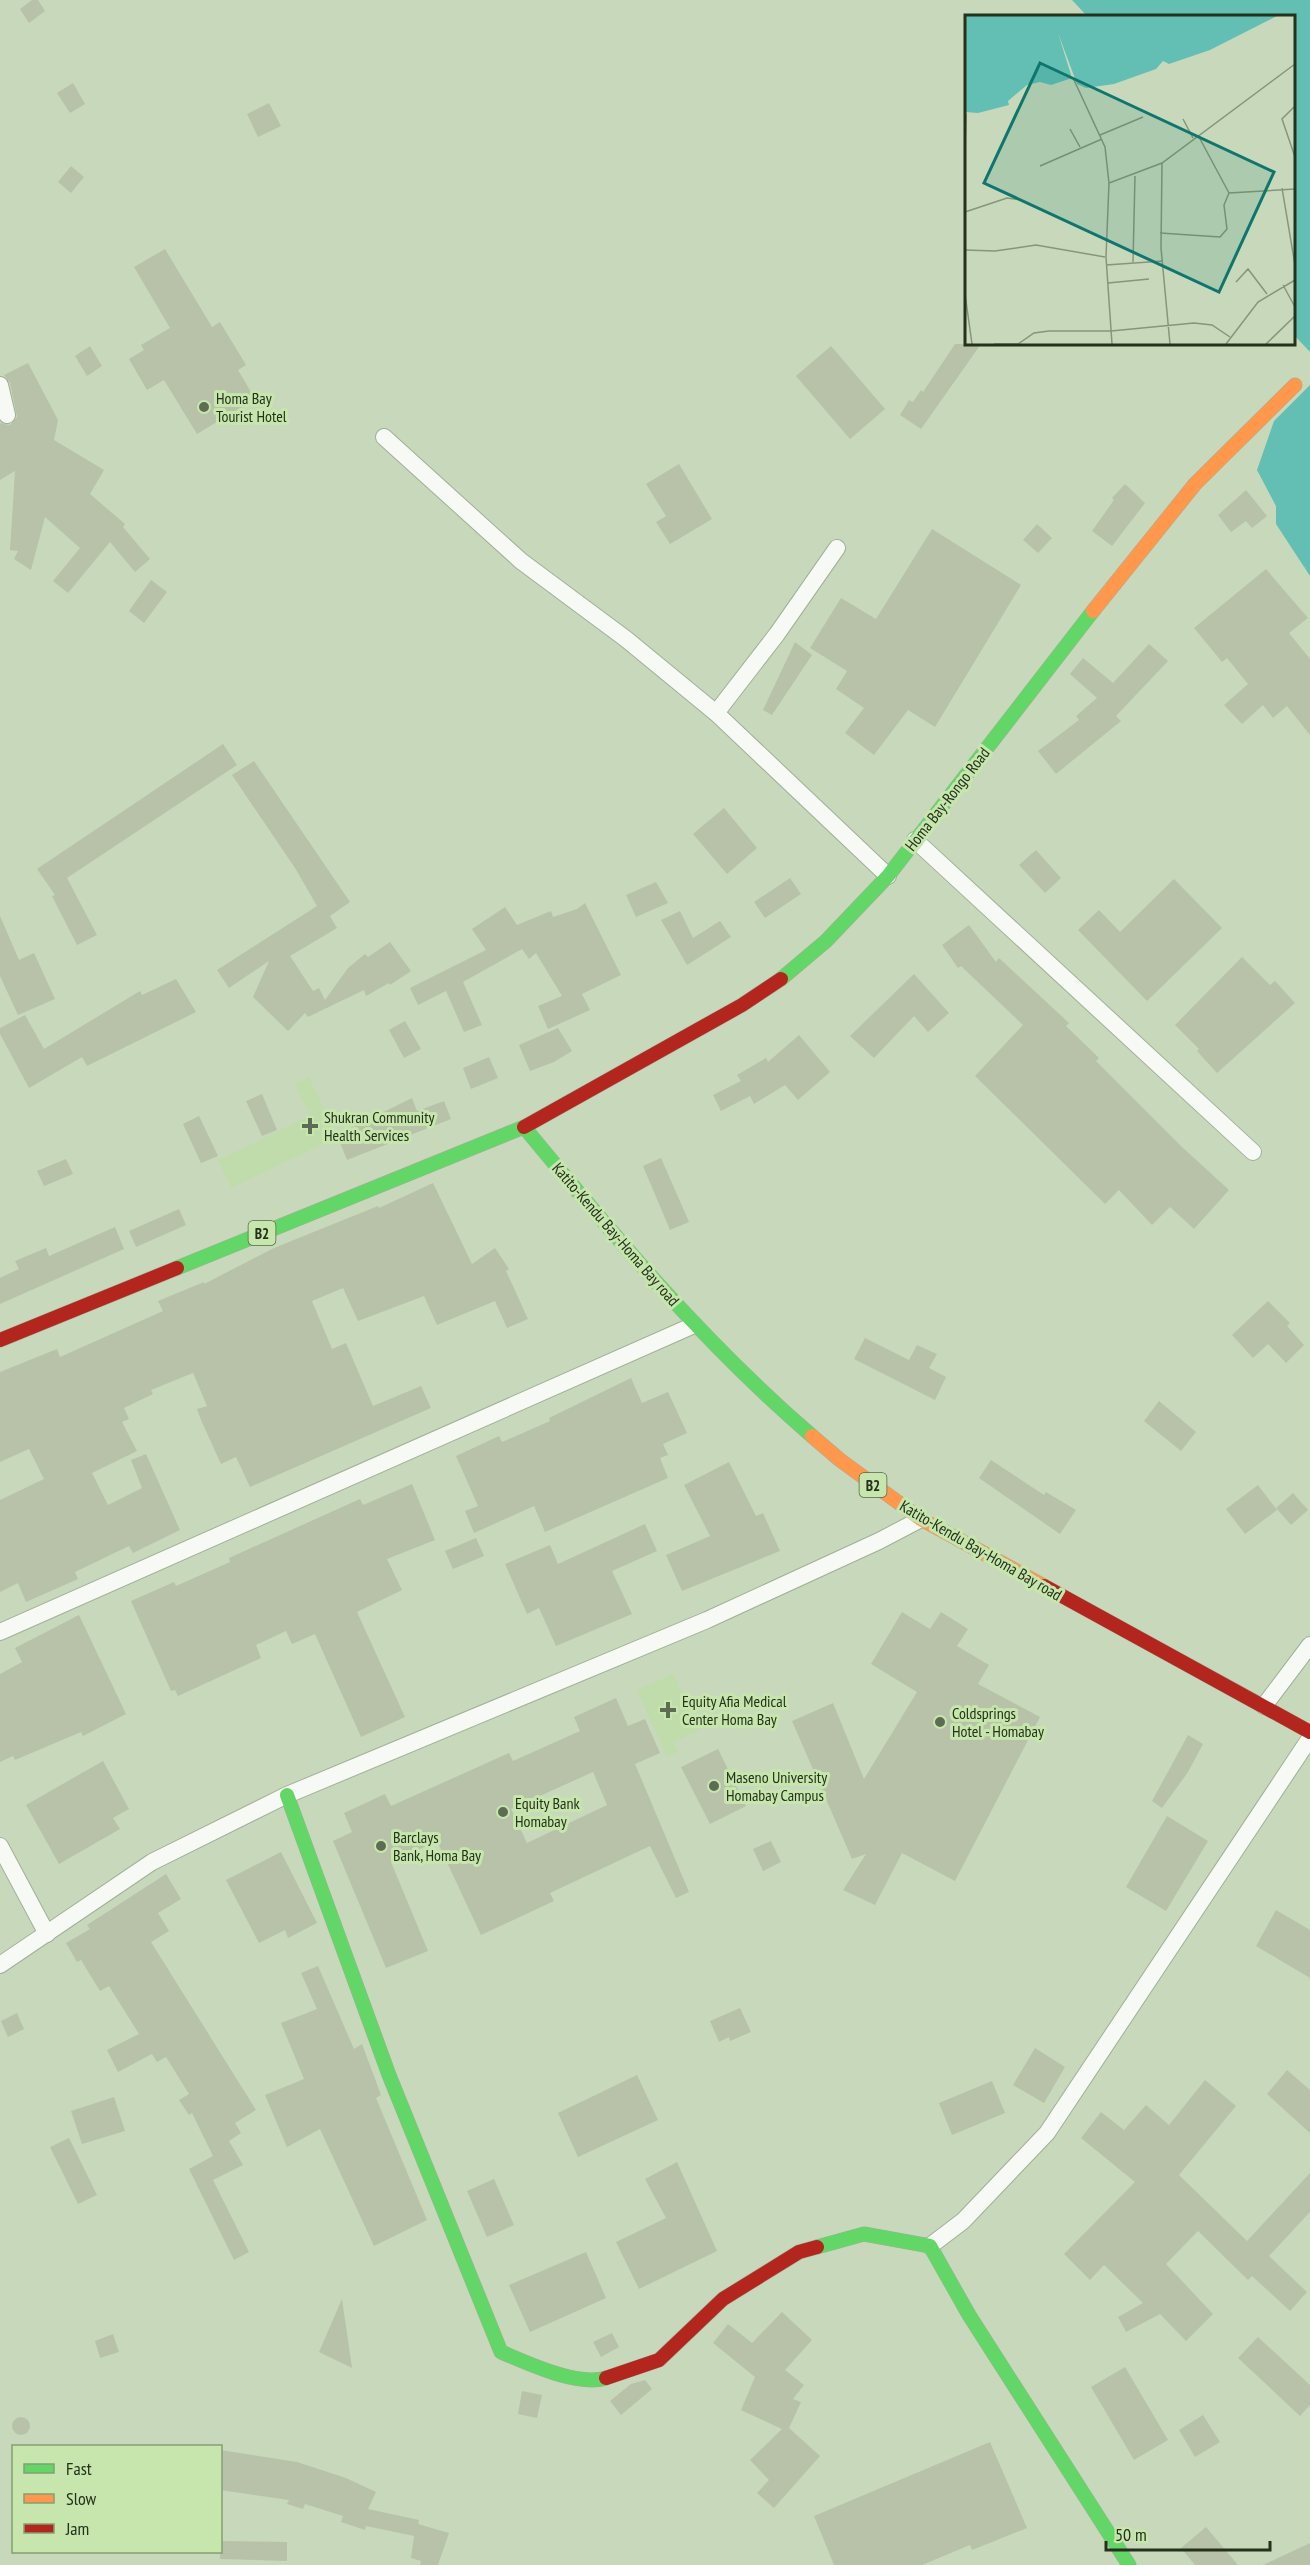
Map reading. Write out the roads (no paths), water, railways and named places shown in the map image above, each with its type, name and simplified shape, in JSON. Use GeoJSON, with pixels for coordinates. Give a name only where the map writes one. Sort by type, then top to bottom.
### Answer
{"type":"FeatureCollection","features":[{"type":"Feature","properties":{"kind":"main road","name":"Homa Bay-Rongo Road"},"geometry":{"type":"LineString","coordinates":[[524,1127],[742,1005],[784,977],[843,924],[888,876],[1188,492],[1295,385]]}},
{"type":"Feature","properties":{"kind":"main road","name":"Katito-Kendu Bay-Homa Bay road"},"geometry":{"type":"LineString","coordinates":[[524,1127],[629,1254],[694,1325],[765,1395],[840,1460],[921,1519],[1310,1732]]}},
{"type":"Feature","properties":{"kind":"main road","name":"B2"},"geometry":{"type":"LineString","coordinates":[[0,1340],[524,1127]]}},
{"type":"Feature","properties":{"kind":"main road"},"geometry":{"type":"LineString","coordinates":[[286,1795],[364,2012],[445,2224],[501,2352],[557,2374],[599,2380],[659,2360],[723,2299],[799,2252],[864,2234],[930,2246],[969,2315],[1129,2565]]}},
{"type":"Feature","properties":{"kind":"street"},"geometry":{"type":"LineString","coordinates":[[0,385],[7,415]]}},
{"type":"Feature","properties":{"kind":"street"},"geometry":{"type":"LineString","coordinates":[[384,437],[521,561],[626,639],[716,713],[888,876]]}},
{"type":"Feature","properties":{"kind":"street"},"geometry":{"type":"LineString","coordinates":[[716,713],[777,634],[837,548]]}},
{"type":"Feature","properties":{"kind":"street"},"geometry":{"type":"LineString","coordinates":[[915,840],[1253,1152]]}},
{"type":"Feature","properties":{"kind":"street"},"geometry":{"type":"LineString","coordinates":[[0,1632],[694,1325]]}},
{"type":"Feature","properties":{"kind":"street"},"geometry":{"type":"LineString","coordinates":[[0,1965],[152,1862],[286,1795],[707,1620],[921,1519]]}},
{"type":"Feature","properties":{"kind":"street"},"geometry":{"type":"LineString","coordinates":[[1264,1706],[1310,1645]]}},
{"type":"Feature","properties":{"kind":"street"},"geometry":{"type":"LineString","coordinates":[[930,2246],[963,2221],[1047,2133],[1310,1738]]}},
{"type":"Feature","properties":{"kind":"street"},"geometry":{"type":"LineString","coordinates":[[0,1846],[47,1934]]}},
{"type":"Feature","properties":{"kind":"water"},"geometry":{"type":"Polygon","coordinates":[[[1072,0],[1310,0],[1310,352],[1295,336],[1295,15],[1086,15],[1072,0]]]}},
{"type":"Feature","properties":{"kind":"water"},"geometry":{"type":"Polygon","coordinates":[[[1310,385],[1310,576],[1276,524],[1276,506],[1257,470],[1274,421],[1310,385]]]}},
{"type":"Feature","properties":{"kind":"place","name":"Homa Bay Tourist Hotel"},"geometry":{"type":"Point","coordinates":[204,407]}},
{"type":"Feature","properties":{"kind":"place","name":"Shukran Community Health Services"},"geometry":{"type":"Point","coordinates":[310,1126]}},
{"type":"Feature","properties":{"kind":"place","name":"Equity Afia Medical Center Homa Bay"},"geometry":{"type":"Point","coordinates":[668,1710]}},
{"type":"Feature","properties":{"kind":"place","name":"Coldsprings Hotel - Homabay"},"geometry":{"type":"Point","coordinates":[940,1722]}},
{"type":"Feature","properties":{"kind":"place","name":"Maseno University Homabay Campus"},"geometry":{"type":"Point","coordinates":[714,1786]}},
{"type":"Feature","properties":{"kind":"place","name":"Equity Bank Homabay"},"geometry":{"type":"Point","coordinates":[503,1812]}},
{"type":"Feature","properties":{"kind":"place","name":"Barclays Bank, Homa Bay"},"geometry":{"type":"Point","coordinates":[381,1846]}}]}
